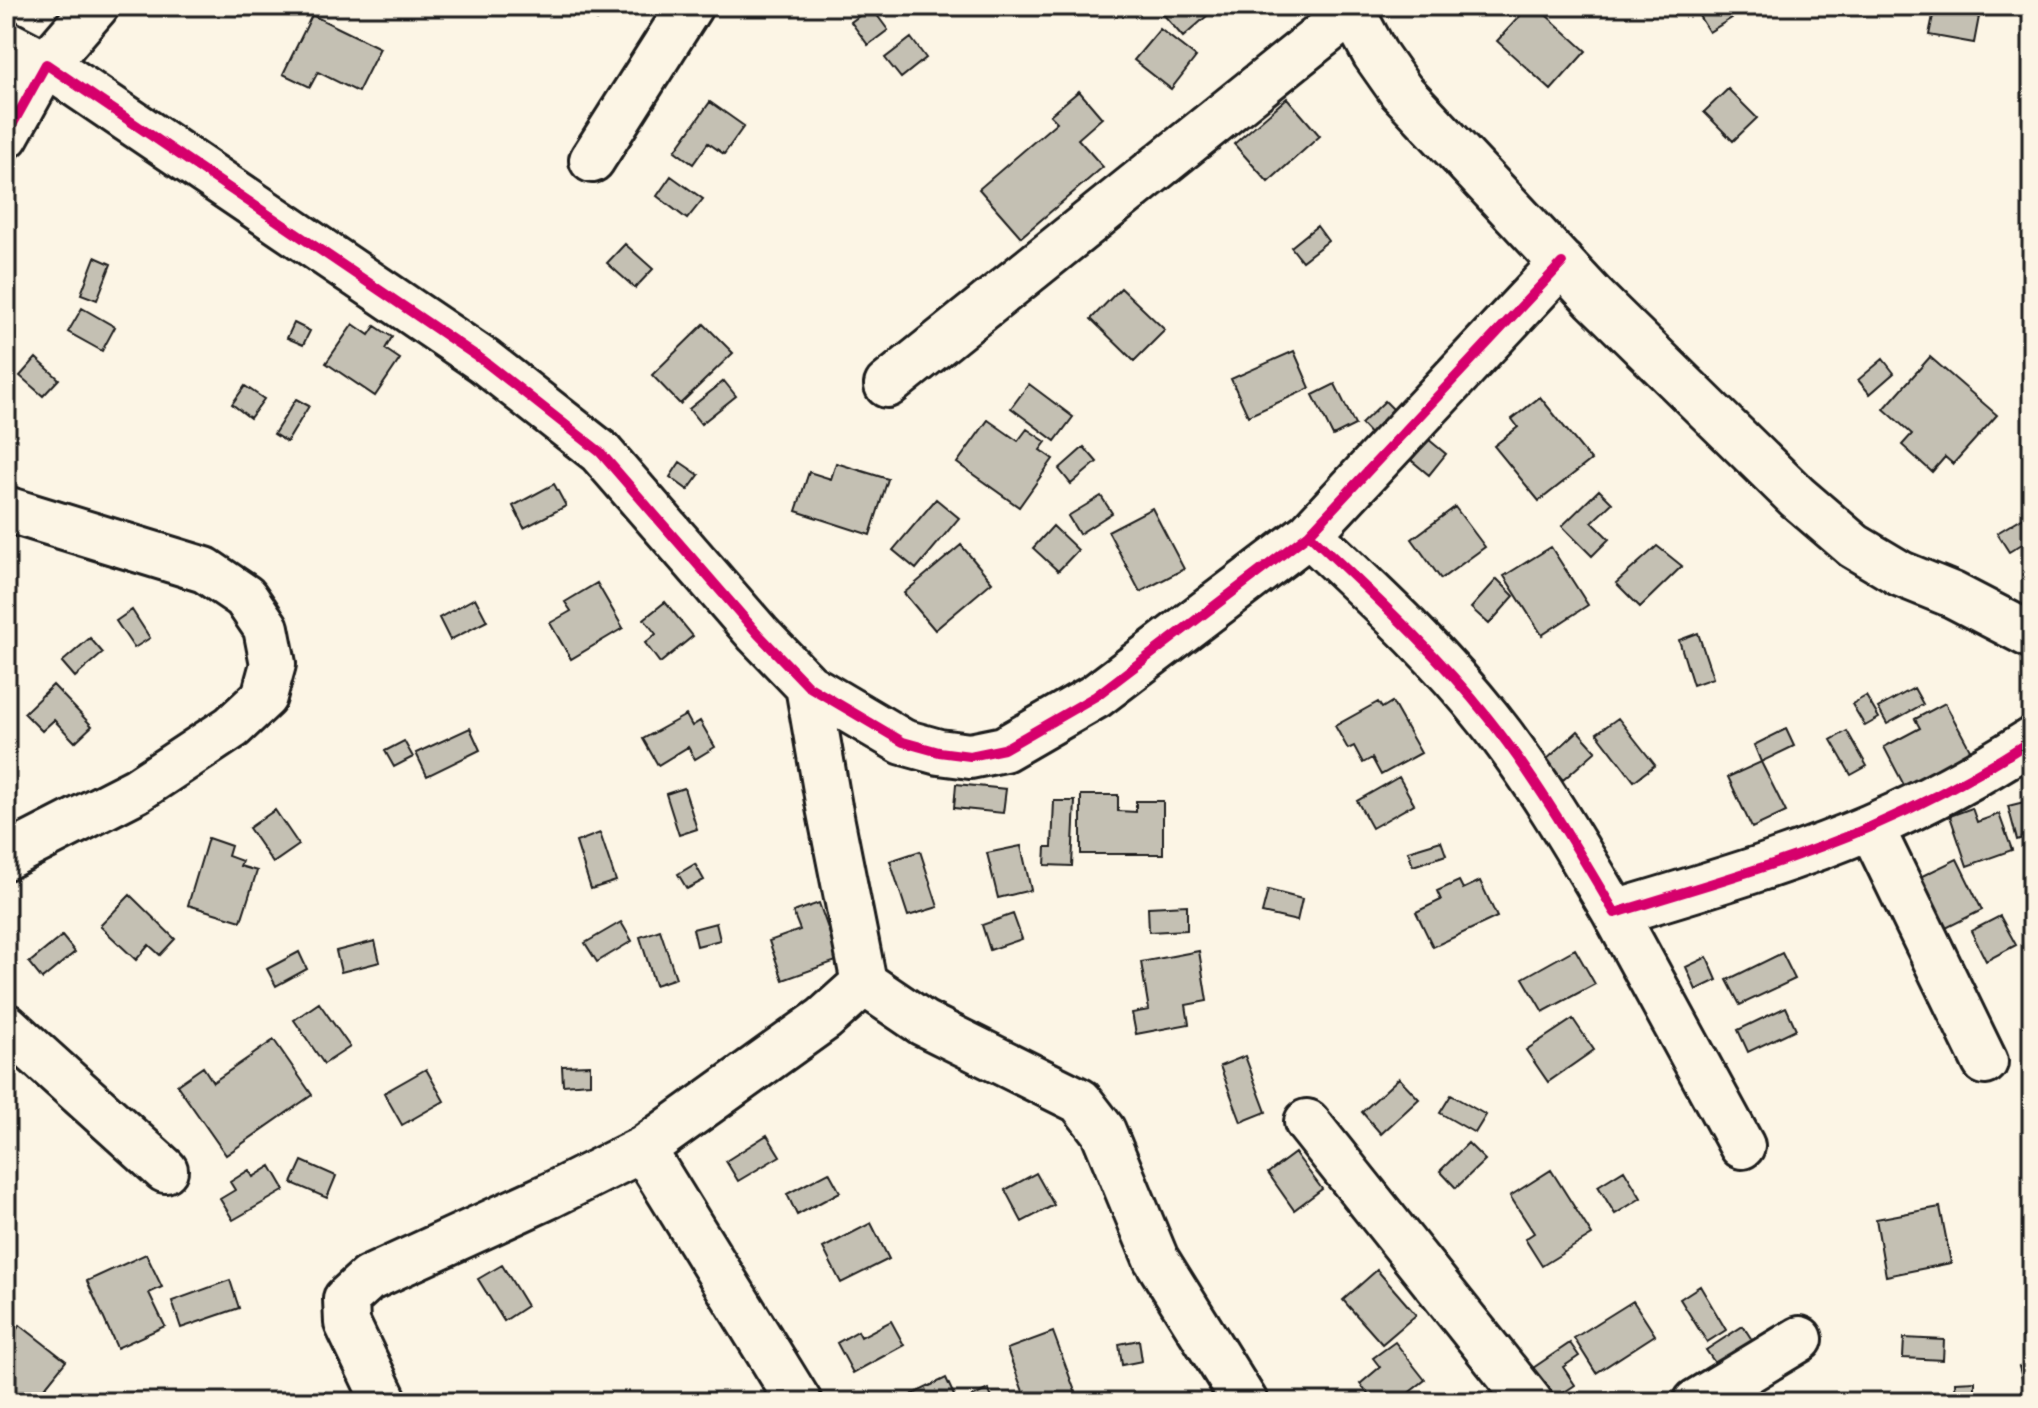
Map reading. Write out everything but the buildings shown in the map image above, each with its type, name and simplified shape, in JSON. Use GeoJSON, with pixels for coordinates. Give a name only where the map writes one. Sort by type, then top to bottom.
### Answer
{"type":"FeatureCollection","features":[{"type":"Feature","properties":{"kind":"street"},"geometry":{"type":"LineString","coordinates":[[6,136],[46,64],[96,6]]}},
{"type":"Feature","properties":{"kind":"street"},"geometry":{"type":"LineString","coordinates":[[592,160],[690,6]]}},
{"type":"Feature","properties":{"kind":"street"},"geometry":{"type":"LineString","coordinates":[[887,385],[1350,9],[1375,54],[1401,91],[1595,299],[1797,497],[1854,546],[1901,574],[1953,595],[2032,636]]}},
{"type":"Feature","properties":{"kind":"street"},"geometry":{"type":"LineString","coordinates":[[6,43],[46,64],[484,361],[600,452],[758,634],[808,686],[903,742],[939,752],[970,756],[1004,749],[1096,696],[1309,534],[1562,263]]}},
{"type":"Feature","properties":{"kind":"street"},"geometry":{"type":"LineString","coordinates":[[6,509],[205,570],[245,597],[266,628],[273,664],[264,697],[232,727],[137,790],[6,857]]}},
{"type":"Feature","properties":{"kind":"street"},"geometry":{"type":"LineString","coordinates":[[1309,534],[1444,667],[1489,719],[1583,857],[1742,1146]]}},
{"type":"Feature","properties":{"kind":"street"},"geometry":{"type":"LineString","coordinates":[[808,686],[864,983],[923,1023],[1080,1101],[1103,1131],[1156,1259],[1242,1401]]}},
{"type":"Feature","properties":{"kind":"street"},"geometry":{"type":"LineString","coordinates":[[1615,913],[1762,867],[1871,827],[1987,769],[2032,740]]}},
{"type":"Feature","properties":{"kind":"street"},"geometry":{"type":"LineString","coordinates":[[1871,827],[1985,1062]]}},
{"type":"Feature","properties":{"kind":"street"},"geometry":{"type":"LineString","coordinates":[[385,1402],[347,1323],[346,1299],[368,1279],[643,1149],[824,1019],[864,983]]}},
{"type":"Feature","properties":{"kind":"street"},"geometry":{"type":"LineString","coordinates":[[6,1026],[165,1170]]}},
{"type":"Feature","properties":{"kind":"street"},"geometry":{"type":"LineString","coordinates":[[1307,1122],[1530,1402]]}},
{"type":"Feature","properties":{"kind":"street"},"geometry":{"type":"LineString","coordinates":[[643,1149],[799,1402]]}},
{"type":"Feature","properties":{"kind":"street"},"geometry":{"type":"LineString","coordinates":[[1696,1402],[1800,1339]]}},
{"type":"Feature","properties":{"kind":"cycle path"},"geometry":{"type":"LineString","coordinates":[[6,136],[46,64],[484,361],[600,452],[758,634],[808,686],[903,742],[939,752],[970,756],[1004,749],[1096,696],[1309,534],[1562,263]]}},
{"type":"Feature","properties":{"kind":"cycle path"},"geometry":{"type":"LineString","coordinates":[[1309,534],[1379,600],[1468,693],[1539,789],[1615,913],[1712,884],[1839,840],[1953,787],[2032,740]]}}]}
